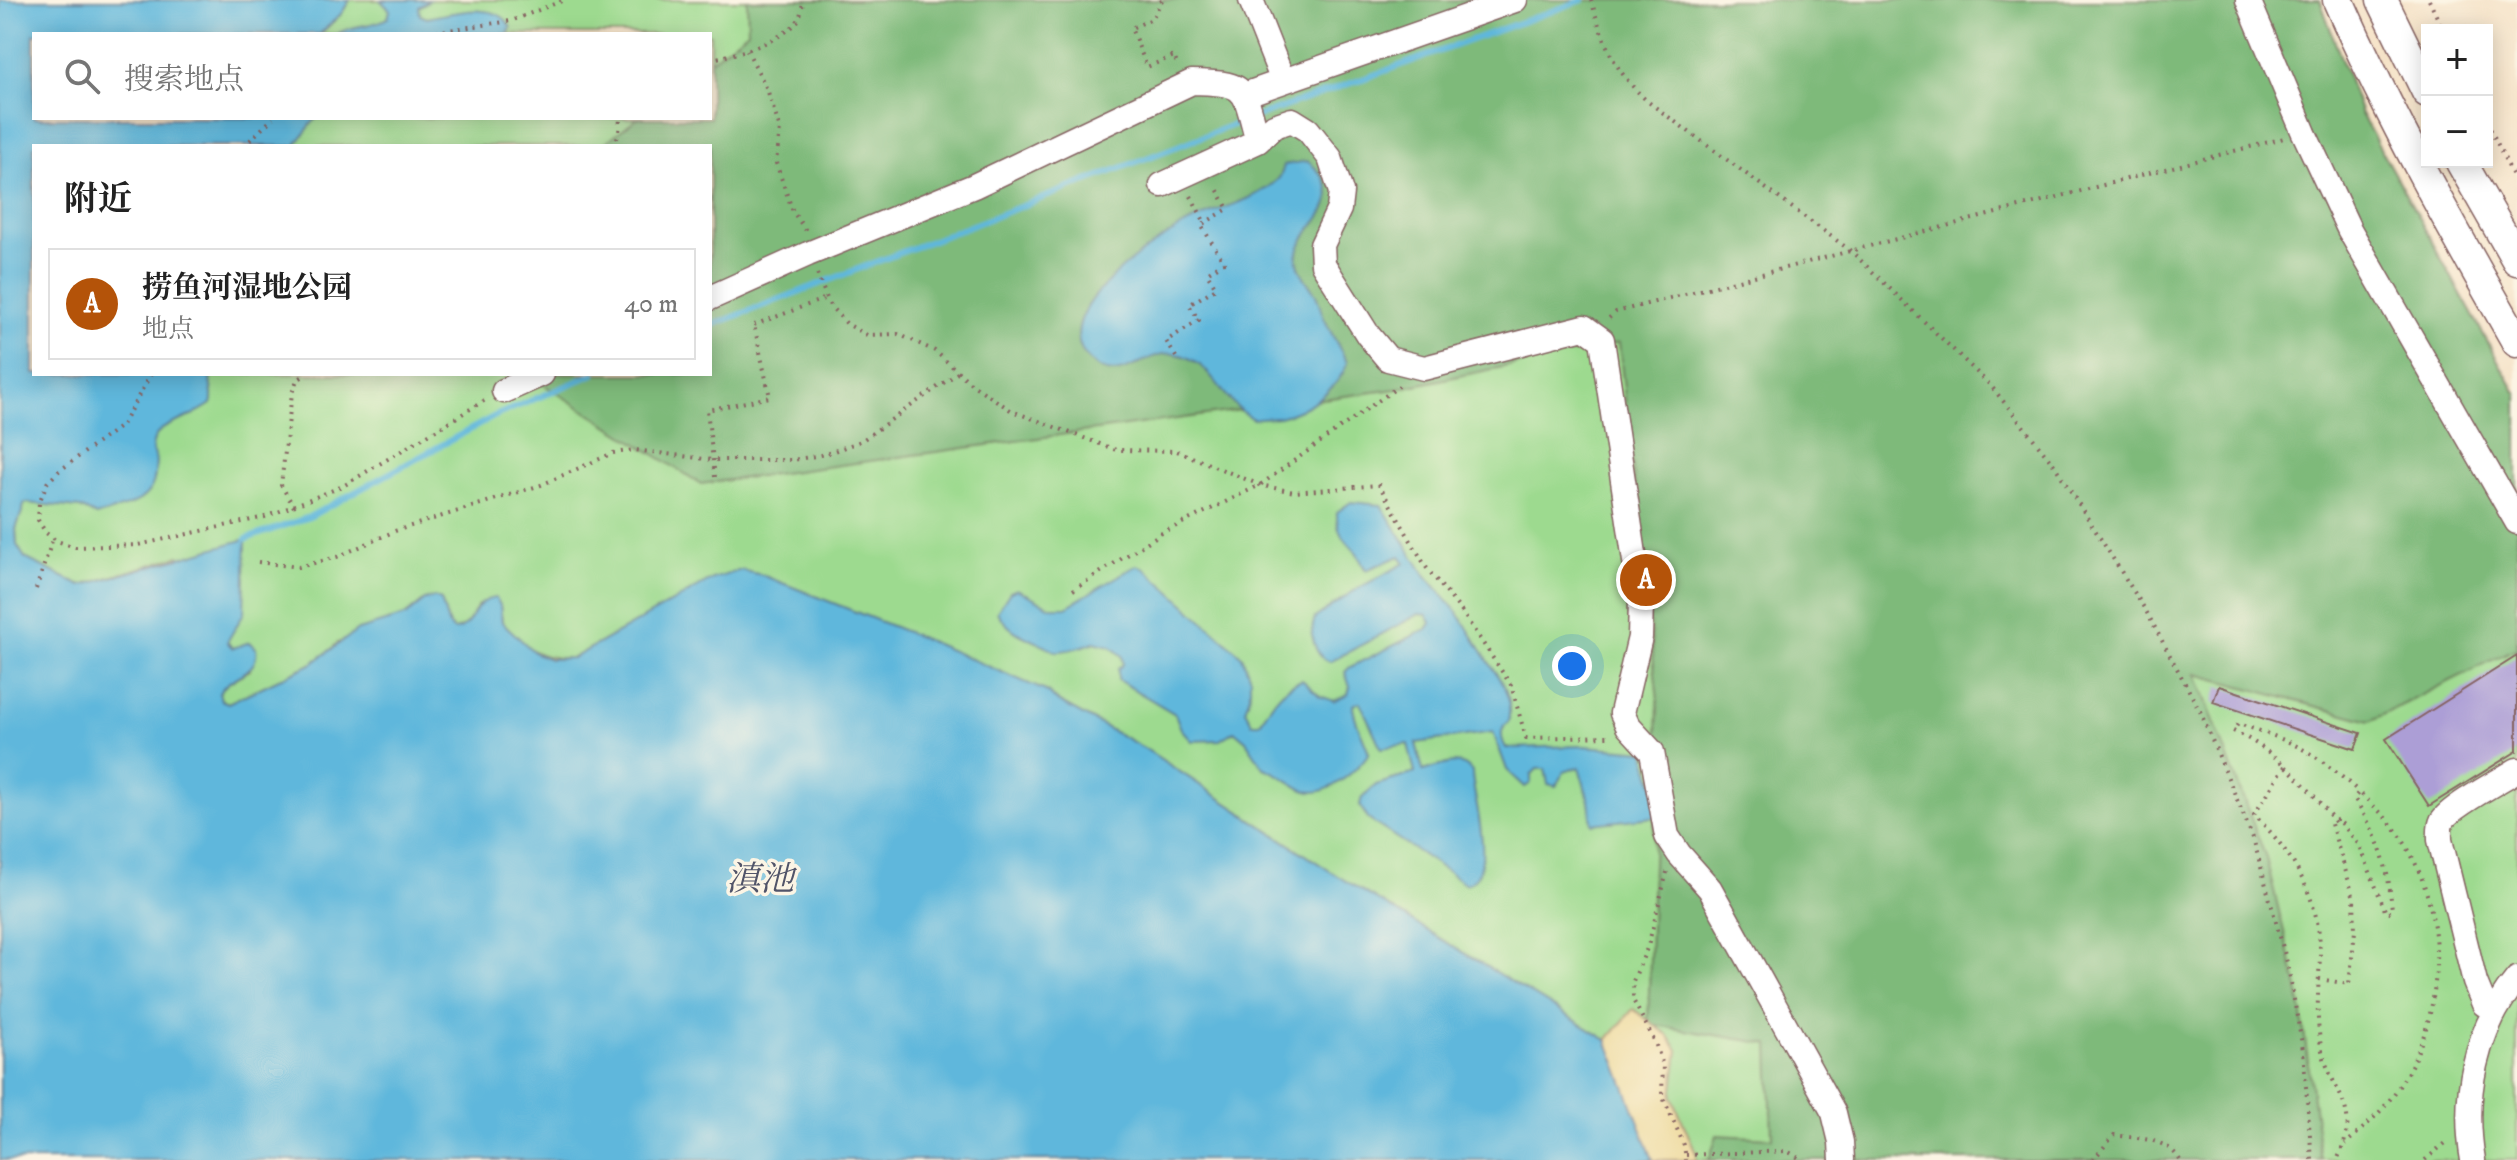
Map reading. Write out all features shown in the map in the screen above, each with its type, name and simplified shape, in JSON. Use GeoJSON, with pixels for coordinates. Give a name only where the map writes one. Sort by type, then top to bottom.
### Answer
{"type":"FeatureCollection","features":[{"type":"Feature","properties":{"kind":"main road"},"geometry":{"type":"LineString","coordinates":[[2338,0],[2366,64],[2439,207],[2517,342]]}},
{"type":"Feature","properties":{"kind":"main road"},"geometry":{"type":"LineString","coordinates":[[2382,0],[2421,80]]}},
{"type":"Feature","properties":{"kind":"main road"},"geometry":{"type":"LineString","coordinates":[[2464,168],[2517,260]]}},
{"type":"Feature","properties":{"kind":"lane"},"geometry":{"type":"LineString","coordinates":[[1251,0],[1283,81]]}},
{"type":"Feature","properties":{"kind":"lane"},"geometry":{"type":"LineString","coordinates":[[1246,101],[1283,81],[1515,0]]}},
{"type":"Feature","properties":{"kind":"lane"},"geometry":{"type":"LineString","coordinates":[[2248,0],[2304,133],[2349,229],[2517,522]]}},
{"type":"Feature","properties":{"kind":"lane"},"geometry":{"type":"LineString","coordinates":[[712,297],[810,260],[1192,82],[1238,87],[1257,136]]}},
{"type":"Feature","properties":{"kind":"lane"},"geometry":{"type":"LineString","coordinates":[[1162,185],[1274,126],[1292,120],[1308,130],[1330,158],[1341,192],[1339,209],[1322,245],[1323,264],[1368,335],[1388,359],[1424,368],[1584,327],[1602,340],[1641,601],[1640,637],[1622,713],[1628,726],[1652,752],[1667,836],[1710,889],[1834,1113],[1842,1160]]}},
{"type":"Feature","properties":{"kind":"lane"},"geometry":{"type":"LineString","coordinates":[[504,391],[538,376]]}},
{"type":"Feature","properties":{"kind":"lane"},"geometry":{"type":"LineString","coordinates":[[2495,1011],[2484,1004],[2475,982],[2440,840],[2440,829],[2442,820],[2455,808],[2517,770]]}},
{"type":"Feature","properties":{"kind":"lane"},"geometry":{"type":"LineString","coordinates":[[2473,1160],[2468,1112],[2476,1058],[2495,1011],[2517,979]]}},
{"type":"Feature","properties":{"kind":"path"},"geometry":{"type":"LineString","coordinates":[[434,32],[511,21],[564,0]]}},
{"type":"Feature","properties":{"kind":"path"},"geometry":{"type":"LineString","coordinates":[[712,59],[728,57],[781,34],[798,20],[804,0]]}},
{"type":"Feature","properties":{"kind":"path"},"geometry":{"type":"LineString","coordinates":[[1162,0],[1152,19],[1131,28],[1147,67],[1174,56],[1181,73]]}},
{"type":"Feature","properties":{"kind":"path"},"geometry":{"type":"LineString","coordinates":[[1591,0],[1611,59],[1625,80],[1647,101],[1851,251],[1991,386],[2053,463],[2146,611],[2200,711],[2253,838],[2288,966],[2303,1050],[2312,1160]]}},
{"type":"Feature","properties":{"kind":"path"},"geometry":{"type":"LineString","coordinates":[[2429,0],[2440,24]]}},
{"type":"Feature","properties":{"kind":"path"},"geometry":{"type":"LineString","coordinates":[[747,50],[767,89],[780,129],[776,163],[793,212],[809,234],[810,260],[826,296],[847,324],[867,335],[898,334],[935,351],[973,385],[1012,411],[1116,450],[1177,451],[1260,485],[1294,492],[1379,485],[1426,567],[1462,612],[1511,685],[1526,738],[1616,736],[1628,726]]}},
{"type":"Feature","properties":{"kind":"path"},"geometry":{"type":"LineString","coordinates":[[246,144],[271,120]]}},
{"type":"Feature","properties":{"kind":"path"},"geometry":{"type":"LineString","coordinates":[[615,144],[620,120]]}},
{"type":"Feature","properties":{"kind":"path"},"geometry":{"type":"LineString","coordinates":[[1593,333],[1616,312],[2304,133]]}},
{"type":"Feature","properties":{"kind":"path"},"geometry":{"type":"LineString","coordinates":[[2493,134],[2517,184]]}},
{"type":"Feature","properties":{"kind":"path"},"geometry":{"type":"LineString","coordinates":[[1176,357],[1166,341],[1199,320],[1189,305],[1216,288],[1207,273],[1224,262],[1201,225],[1228,209],[1221,197]]}},
{"type":"Feature","properties":{"kind":"path"},"geometry":{"type":"LineString","coordinates":[[1197,211],[1205,223]]}},
{"type":"Feature","properties":{"kind":"path"},"geometry":{"type":"LineString","coordinates":[[715,477],[707,410],[770,397],[754,325],[826,296]]}},
{"type":"Feature","properties":{"kind":"path"},"geometry":{"type":"LineString","coordinates":[[1073,590],[1160,534],[1260,485],[1424,368]]}},
{"type":"Feature","properties":{"kind":"path"},"geometry":{"type":"LineString","coordinates":[[258,562],[299,567],[337,557],[395,531],[541,485],[613,453],[635,450],[713,460],[793,460],[826,454],[861,441],[959,372]]}},
{"type":"Feature","properties":{"kind":"path"},"geometry":{"type":"LineString","coordinates":[[150,376],[122,425],[47,483],[39,503],[38,520],[53,538],[75,547],[138,545],[265,517],[343,486],[480,402],[504,391]]}},
{"type":"Feature","properties":{"kind":"path"},"geometry":{"type":"LineString","coordinates":[[294,507],[281,485],[292,393],[297,380],[304,376]]}},
{"type":"Feature","properties":{"kind":"path"},"geometry":{"type":"LineString","coordinates":[[36,589],[53,538]]}},
{"type":"Feature","properties":{"kind":"path"},"geometry":{"type":"LineString","coordinates":[[2335,822],[2318,799],[2285,766],[2233,731],[2238,724],[2281,737],[2304,748],[2359,792],[2383,814],[2403,840],[2426,893],[2438,957],[2427,1023],[2413,1060],[2396,1091],[2371,1121],[2345,1144]]}},
{"type":"Feature","properties":{"kind":"path"},"geometry":{"type":"LineString","coordinates":[[2285,766],[2254,815],[2288,851],[2318,922],[2317,1008],[2321,1045],[2349,1121],[2345,1144],[2337,1160]]}},
{"type":"Feature","properties":{"kind":"path"},"geometry":{"type":"LineString","coordinates":[[2319,979],[2349,984],[2355,931],[2354,898],[2331,824],[2338,819],[2360,846],[2386,913],[2392,911],[2391,888],[2380,842],[2354,798],[2359,792]]}},
{"type":"Feature","properties":{"kind":"path"},"geometry":{"type":"LineString","coordinates":[[1673,844],[1651,934],[1633,981],[1633,1000],[1663,1065],[1662,1095],[1684,1145],[1686,1158],[1787,1151],[1802,1160]]}},
{"type":"Feature","properties":{"kind":"path"},"geometry":{"type":"LineString","coordinates":[[2093,1160],[2114,1135],[2160,1142],[2175,1151],[2180,1160]]}},
{"type":"Feature","properties":{"kind":"green space"},"geometry":{"type":"Polygon","coordinates":[[[350,0],[2320,0],[2361,114],[2517,395],[2517,1160],[1653,1160],[1607,1040],[1336,875],[1144,748],[1057,701],[1046,691],[713,579],[573,658],[550,657],[533,650],[502,622],[500,606],[478,605],[465,625],[453,630],[441,600],[425,600],[405,616],[337,643],[326,655],[311,664],[228,703],[221,700],[219,693],[223,686],[250,670],[227,642],[230,634],[179,556],[81,586],[25,559],[17,545],[16,529],[33,476],[127,376],[712,376],[712,144],[221,144],[241,120],[712,120],[712,32],[322,32],[341,14],[350,0]]]}},
{"type":"Feature","properties":{"kind":"green space"},"geometry":{"type":"Polygon","coordinates":[[[747,0],[2320,0],[2361,114],[2517,395],[2517,648],[2370,721],[2196,674],[2266,858],[2299,993],[2321,1160],[1709,1160],[1717,1135],[1772,1138],[1769,1044],[1648,1024],[1658,701],[1619,343],[1396,389],[701,484],[530,376],[712,376],[712,144],[604,144],[634,120],[712,120],[712,59],[748,31],[747,0]]]}},
{"type":"Feature","properties":{"kind":"sand"},"geometry":{"type":"Polygon","coordinates":[[[1633,1009],[1668,1035],[1678,1050],[1672,1097],[1696,1153],[1696,1160],[1653,1160],[1607,1040],[1633,1009]]]}},
{"type":"Feature","properties":{"kind":"water","name":"滇池"},"geometry":{"type":"Polygon","coordinates":[[[0,0],[350,0],[341,14],[322,32],[32,32],[32,120],[314,120],[296,144],[32,144],[32,376],[211,376],[212,396],[211,404],[164,428],[156,436],[152,449],[156,464],[153,484],[142,499],[96,516],[80,508],[25,503],[16,529],[17,545],[25,558],[81,586],[246,539],[244,613],[227,642],[233,648],[250,642],[256,648],[256,657],[249,669],[219,693],[221,700],[228,703],[311,664],[358,630],[405,616],[425,600],[434,597],[441,600],[453,630],[466,625],[481,604],[496,598],[502,622],[535,653],[550,659],[573,658],[713,579],[741,570],[762,575],[1046,691],[1057,701],[1144,748],[1336,875],[1607,1040],[1653,1160],[0,1160],[0,0]]]}},
{"type":"Feature","properties":{"kind":"water"},"geometry":{"type":"Polygon","coordinates":[[[380,0],[430,0],[419,7],[420,15],[427,18],[486,11],[505,19],[511,28],[509,32],[342,32],[388,18],[390,10],[380,0]]]}},
{"type":"Feature","properties":{"kind":"water"},"geometry":{"type":"Polygon","coordinates":[[[1307,161],[1323,176],[1329,190],[1321,215],[1298,251],[1298,263],[1347,362],[1329,390],[1289,414],[1253,419],[1233,403],[1209,373],[1189,358],[1165,354],[1113,372],[1092,363],[1080,345],[1080,325],[1089,304],[1105,284],[1167,235],[1266,189],[1279,178],[1284,165],[1307,161]]]}},
{"type":"Feature","properties":{"kind":"water"},"geometry":{"type":"Polygon","coordinates":[[[1351,502],[1381,505],[1426,576],[1458,613],[1504,686],[1509,701],[1509,721],[1502,733],[1506,748],[1584,746],[1645,751],[1662,816],[1592,824],[1579,767],[1564,772],[1556,786],[1548,784],[1545,769],[1537,769],[1531,775],[1531,783],[1525,787],[1507,770],[1493,732],[1416,743],[1423,771],[1456,763],[1472,772],[1482,851],[1476,878],[1466,884],[1368,819],[1360,805],[1362,797],[1376,785],[1415,773],[1408,744],[1381,748],[1360,702],[1353,705],[1353,710],[1369,753],[1357,767],[1331,787],[1313,792],[1304,790],[1264,768],[1246,741],[1234,731],[1220,740],[1192,741],[1181,729],[1175,714],[1118,680],[1122,656],[1110,646],[1094,642],[1054,651],[1012,629],[997,612],[1010,592],[1017,589],[1051,607],[1066,607],[1137,565],[1145,568],[1242,656],[1250,678],[1250,695],[1245,710],[1252,723],[1260,723],[1282,692],[1302,680],[1320,696],[1334,701],[1348,694],[1350,687],[1345,672],[1350,667],[1427,629],[1431,623],[1427,615],[1419,614],[1330,662],[1320,655],[1313,637],[1315,618],[1355,590],[1405,563],[1400,556],[1366,570],[1338,525],[1337,512],[1351,502]]]}},
{"type":"Feature","properties":{"kind":"building"},"geometry":{"type":"Polygon","coordinates":[[[2517,656],[2517,751],[2429,806],[2386,739],[2517,656]]]}},
{"type":"Feature","properties":{"kind":"building"},"geometry":{"type":"Polygon","coordinates":[[[2219,686],[2361,733],[2355,749],[2213,702],[2219,686]]]}},
{"type":"Feature","properties":{"kind":"waterway"},"geometry":{"type":"LineString","coordinates":[[1259,116],[1583,0]]}},
{"type":"Feature","properties":{"kind":"waterway"},"geometry":{"type":"LineString","coordinates":[[712,325],[1248,119]]}},
{"type":"Feature","properties":{"kind":"waterway"},"geometry":{"type":"LineString","coordinates":[[246,539],[309,517],[497,415],[589,376]]}},
{"type":"Feature","properties":{"kind":"place","name":"捞鱼河湿地公园"},"geometry":{"type":"Point","coordinates":[1646,580]}}]}
